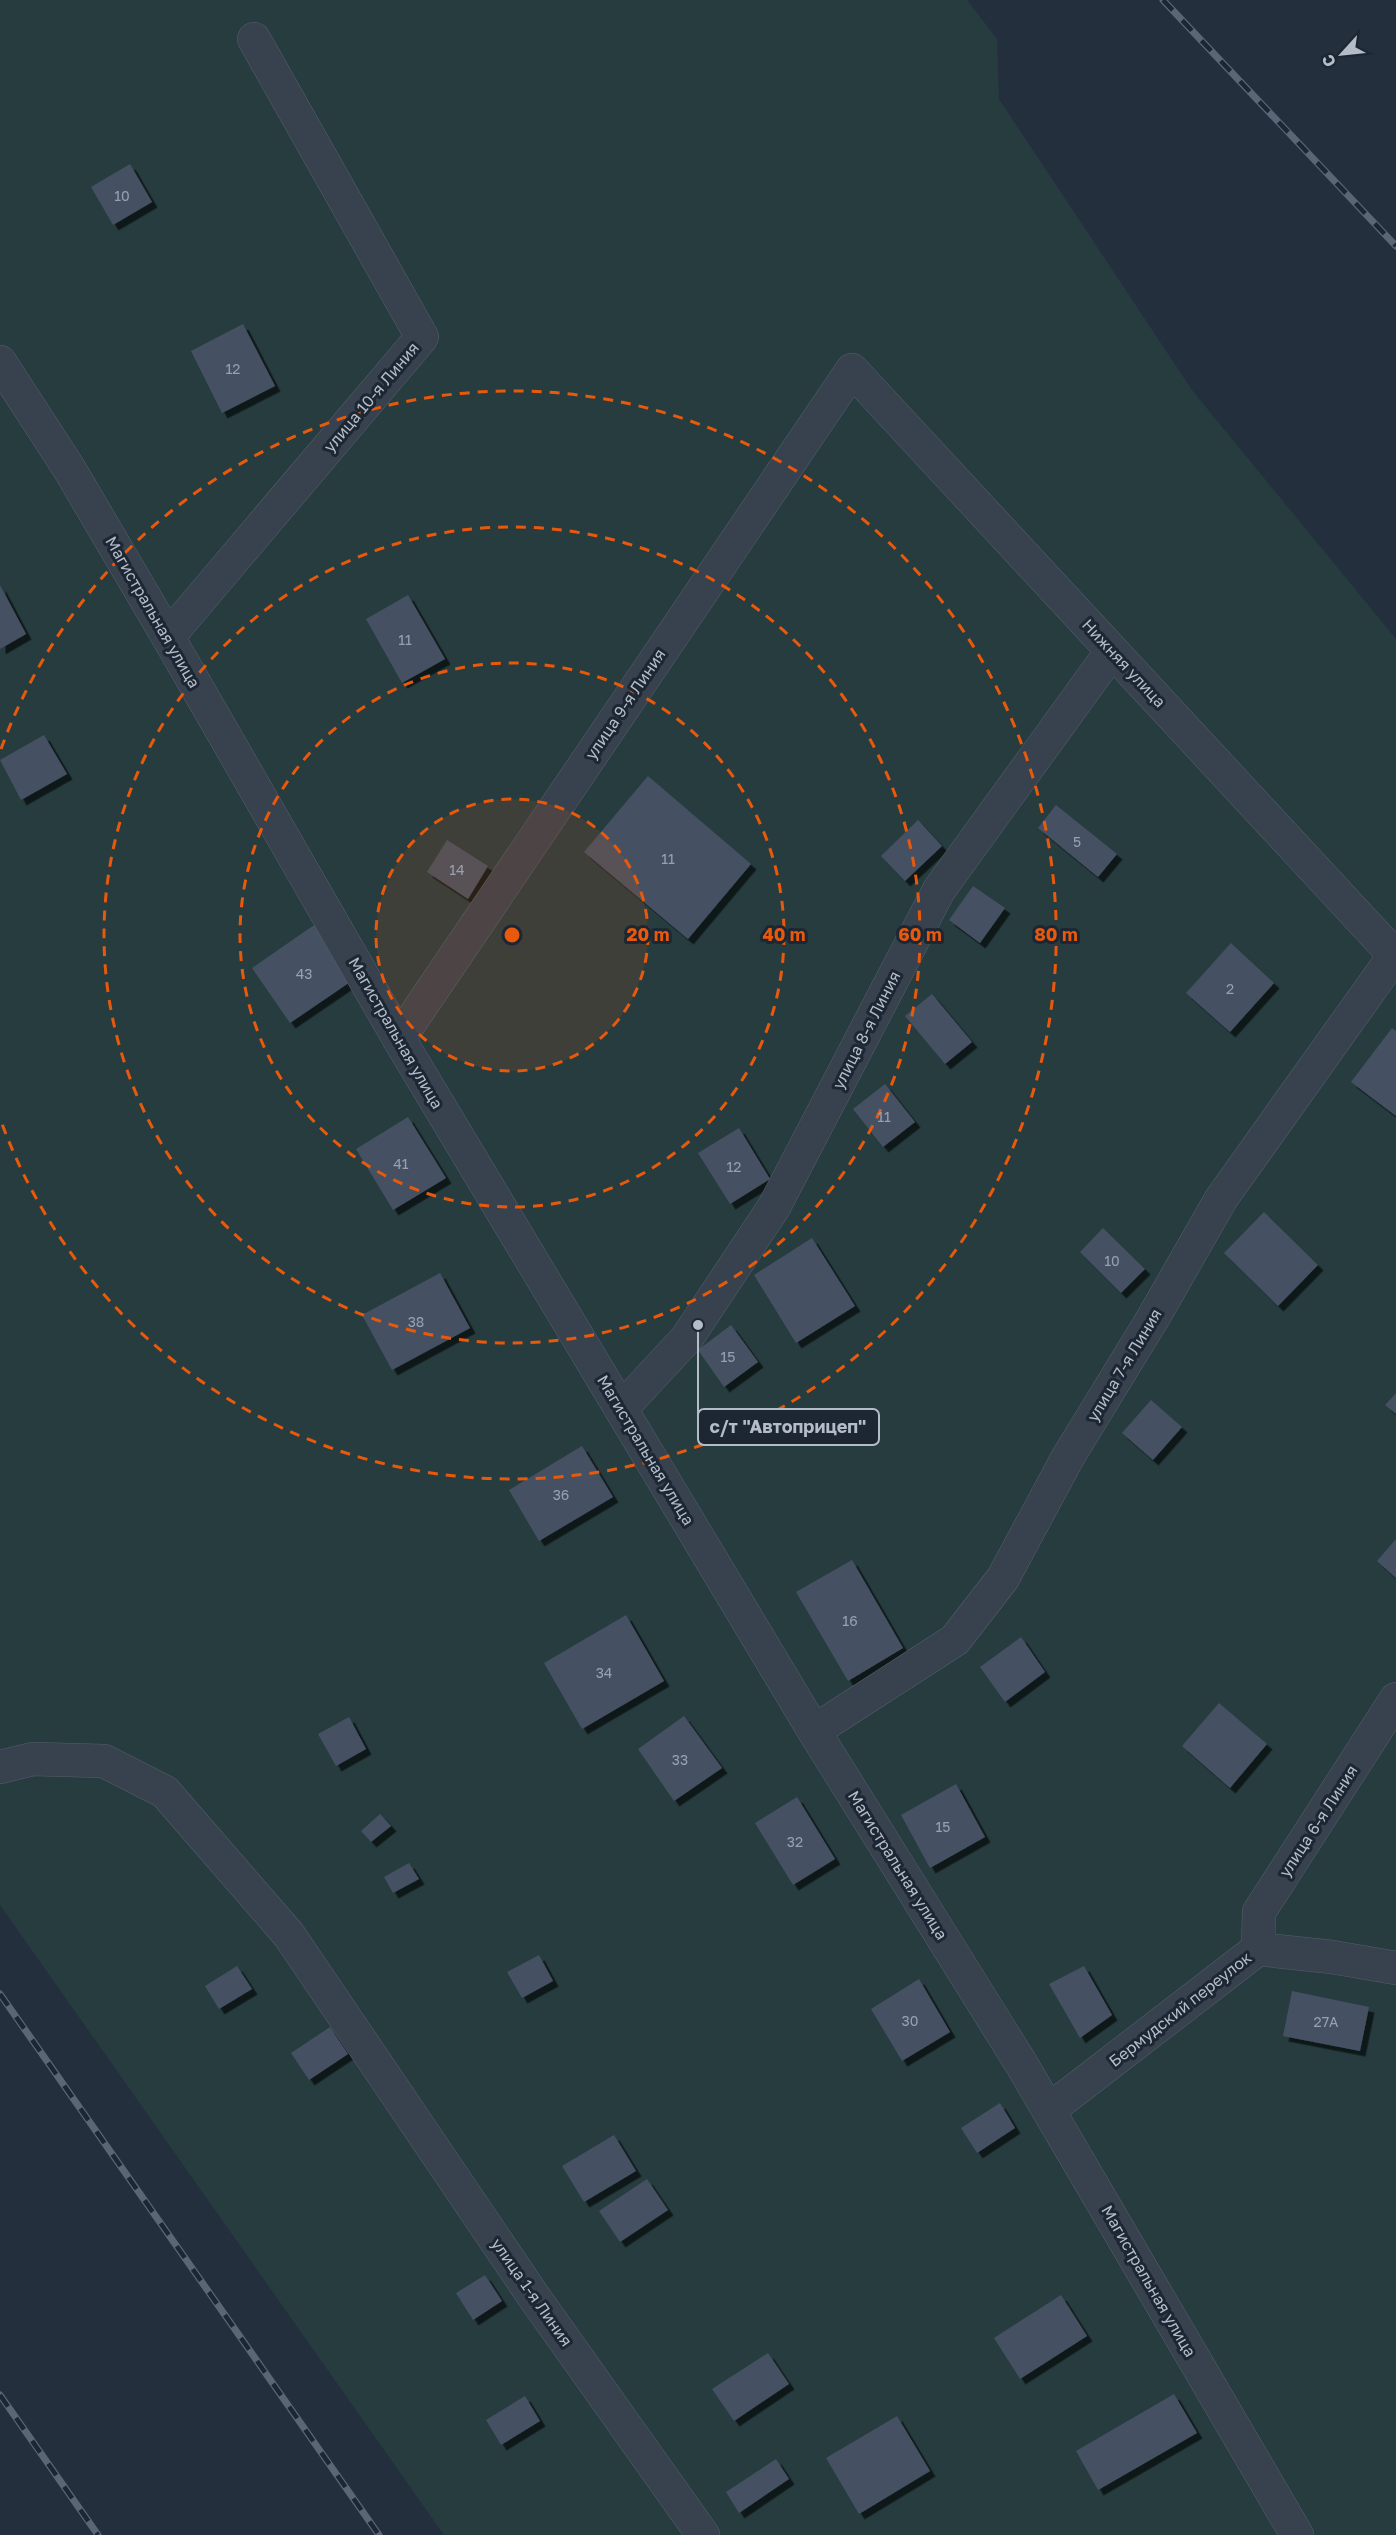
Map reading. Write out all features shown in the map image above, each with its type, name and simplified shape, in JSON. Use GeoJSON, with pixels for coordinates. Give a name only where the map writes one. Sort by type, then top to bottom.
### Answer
{"type":"FeatureCollection","features":[{"type":"Feature","properties":{"kind":"street","name":"улица 10-я Линия"},"geometry":{"type":"LineString","coordinates":[[168,637],[422,337],[254,39]]}},
{"type":"Feature","properties":{"kind":"street","name":"Магистральная улица"},"geometry":{"type":"LineString","coordinates":[[0,362],[70,470],[399,1039],[814,1731],[1049,2110],[1297,2535]]}},
{"type":"Feature","properties":{"kind":"street","name":"Нижняя улица"},"geometry":{"type":"LineString","coordinates":[[852,369],[1395,957]]}},
{"type":"Feature","properties":{"kind":"street","name":"улица 9-я Линия"},"geometry":{"type":"LineString","coordinates":[[399,1039],[852,369]]}},
{"type":"Feature","properties":{"kind":"street","name":"улица 8-я Линия"},"geometry":{"type":"LineString","coordinates":[[621,1408],[687,1338],[774,1208],[939,890],[1112,651]]}},
{"type":"Feature","properties":{"kind":"street","name":"улица 7-я Линия"},"geometry":{"type":"LineString","coordinates":[[814,1731],[954,1640],[1003,1578],[1068,1457],[1153,1318],[1221,1199],[1395,957]]}},
{"type":"Feature","properties":{"kind":"street","name":"улица 6-я Линия"},"geometry":{"type":"LineString","coordinates":[[1258,1949],[1259,1912],[1396,1699]]}},
{"type":"Feature","properties":{"kind":"street","name":"улица 1-я Линия"},"geometry":{"type":"LineString","coordinates":[[0,1767],[33,1759],[104,1761],[165,1792],[289,1935],[534,2297],[703,2535]]}},
{"type":"Feature","properties":{"kind":"street","name":"Бермудский переулок"},"geometry":{"type":"LineString","coordinates":[[1049,2110],[1258,1949],[1332,1957],[1396,1968]]}},
{"type":"Feature","properties":{"kind":"green space"},"geometry":{"type":"Polygon","coordinates":[[[0,0],[967,0],[997,39],[999,99],[1192,390],[1396,639],[1396,2535],[444,2535],[0,1905],[0,0]]]}},
{"type":"Feature","properties":{"kind":"building"},"geometry":{"type":"Polygon","coordinates":[[[130,164],[152,202],[113,225],[91,187],[130,164]]]}},
{"type":"Feature","properties":{"kind":"building"},"geometry":{"type":"Polygon","coordinates":[[[243,324],[275,386],[222,413],[191,351],[243,324]]]}},
{"type":"Feature","properties":{"kind":"building"},"geometry":{"type":"Polygon","coordinates":[[[0,585],[26,634],[0,649],[0,585]]]}},
{"type":"Feature","properties":{"kind":"building"},"geometry":{"type":"Polygon","coordinates":[[[408,595],[445,659],[402,683],[366,619],[408,595]]]}},
{"type":"Feature","properties":{"kind":"building"},"geometry":{"type":"Polygon","coordinates":[[[44,735],[67,774],[21,800],[0,760],[44,735]]]}},
{"type":"Feature","properties":{"kind":"building"},"geometry":{"type":"Polygon","coordinates":[[[648,776],[751,864],[688,939],[584,852],[648,776]]]}},
{"type":"Feature","properties":{"kind":"building"},"geometry":{"type":"Polygon","coordinates":[[[1056,805],[1117,854],[1098,877],[1038,828],[1056,805]]]}},
{"type":"Feature","properties":{"kind":"building"},"geometry":{"type":"Polygon","coordinates":[[[918,820],[942,846],[905,881],[881,856],[918,820]]]}},
{"type":"Feature","properties":{"kind":"building"},"geometry":{"type":"Polygon","coordinates":[[[447,840],[488,866],[468,899],[427,872],[447,840]]]}},
{"type":"Feature","properties":{"kind":"building"},"geometry":{"type":"Polygon","coordinates":[[[973,886],[1005,908],[980,943],[949,920],[973,886]]]}},
{"type":"Feature","properties":{"kind":"building"},"geometry":{"type":"Polygon","coordinates":[[[317,923],[356,978],[290,1023],[252,968],[317,923]]]}},
{"type":"Feature","properties":{"kind":"building"},"geometry":{"type":"Polygon","coordinates":[[[1231,943],[1274,983],[1230,1032],[1186,993],[1231,943]]]}},
{"type":"Feature","properties":{"kind":"building"},"geometry":{"type":"Polygon","coordinates":[[[932,994],[972,1042],[945,1064],[905,1016],[932,994]]]}},
{"type":"Feature","properties":{"kind":"building"},"geometry":{"type":"Polygon","coordinates":[[[1392,1028],[1396,1031],[1396,1116],[1351,1082],[1392,1028]]]}},
{"type":"Feature","properties":{"kind":"building"},"geometry":{"type":"Polygon","coordinates":[[[885,1084],[915,1122],[883,1147],[853,1109],[885,1084]]]}},
{"type":"Feature","properties":{"kind":"building"},"geometry":{"type":"Polygon","coordinates":[[[408,1117],[446,1178],[393,1210],[356,1149],[408,1117]]]}},
{"type":"Feature","properties":{"kind":"building"},"geometry":{"type":"Polygon","coordinates":[[[739,1128],[770,1179],[730,1204],[698,1153],[739,1128]]]}},
{"type":"Feature","properties":{"kind":"building"},"geometry":{"type":"Polygon","coordinates":[[[1264,1212],[1318,1265],[1278,1306],[1224,1253],[1264,1212]]]}},
{"type":"Feature","properties":{"kind":"building"},"geometry":{"type":"Polygon","coordinates":[[[1103,1228],[1145,1269],[1121,1293],[1080,1252],[1103,1228]]]}},
{"type":"Feature","properties":{"kind":"building"},"geometry":{"type":"Polygon","coordinates":[[[812,1238],[855,1306],[796,1343],[754,1275],[812,1238]]]}},
{"type":"Feature","properties":{"kind":"building"},"geometry":{"type":"Polygon","coordinates":[[[440,1273],[470,1328],[392,1370],[362,1315],[440,1273]]]}},
{"type":"Feature","properties":{"kind":"building"},"geometry":{"type":"Polygon","coordinates":[[[731,1325],[758,1362],[724,1387],[698,1350],[731,1325]]]}},
{"type":"Feature","properties":{"kind":"building"},"geometry":{"type":"Polygon","coordinates":[[[1396,1393],[1396,1414],[1385,1405],[1396,1393]]]}},
{"type":"Feature","properties":{"kind":"building"},"geometry":{"type":"Polygon","coordinates":[[[1151,1400],[1182,1427],[1153,1460],[1122,1433],[1151,1400]]]}},
{"type":"Feature","properties":{"kind":"building"},"geometry":{"type":"Polygon","coordinates":[[[582,1446],[613,1497],[539,1541],[509,1490],[582,1446]]]}},
{"type":"Feature","properties":{"kind":"building"},"geometry":{"type":"Polygon","coordinates":[[[1396,1539],[1396,1578],[1377,1561],[1396,1539]]]}},
{"type":"Feature","properties":{"kind":"building"},"geometry":{"type":"Polygon","coordinates":[[[852,1560],[903,1648],[848,1681],[796,1592],[852,1560]]]}},
{"type":"Feature","properties":{"kind":"building"},"geometry":{"type":"Polygon","coordinates":[[[626,1615],[664,1681],[582,1729],[544,1663],[626,1615]]]}},
{"type":"Feature","properties":{"kind":"building"},"geometry":{"type":"Polygon","coordinates":[[[1021,1637],[1045,1672],[1005,1702],[980,1667],[1021,1637]]]}},
{"type":"Feature","properties":{"kind":"building"},"geometry":{"type":"Polygon","coordinates":[[[1219,1703],[1267,1744],[1230,1788],[1182,1746],[1219,1703]]]}},
{"type":"Feature","properties":{"kind":"building"},"geometry":{"type":"Polygon","coordinates":[[[684,1716],[722,1768],[674,1801],[638,1749],[684,1716]]]}},
{"type":"Feature","properties":{"kind":"building"},"geometry":{"type":"Polygon","coordinates":[[[349,1717],[366,1749],[336,1766],[318,1734],[349,1717]]]}},
{"type":"Feature","properties":{"kind":"building"},"geometry":{"type":"Polygon","coordinates":[[[956,1784],[985,1837],[930,1868],[901,1815],[956,1784]]]}},
{"type":"Feature","properties":{"kind":"building"},"geometry":{"type":"Polygon","coordinates":[[[797,1797],[835,1859],[793,1885],[755,1823],[797,1797]]]}},
{"type":"Feature","properties":{"kind":"building"},"geometry":{"type":"Polygon","coordinates":[[[380,1814],[391,1826],[371,1842],[361,1831],[380,1814]]]}},
{"type":"Feature","properties":{"kind":"building"},"geometry":{"type":"Polygon","coordinates":[[[409,1863],[419,1879],[393,1893],[384,1877],[409,1863]]]}},
{"type":"Feature","properties":{"kind":"building"},"geometry":{"type":"Polygon","coordinates":[[[539,1955],[553,1981],[522,1998],[507,1972],[539,1955]]]}},
{"type":"Feature","properties":{"kind":"building"},"geometry":{"type":"Polygon","coordinates":[[[237,1966],[252,1989],[219,2009],[205,1986],[237,1966]]]}},
{"type":"Feature","properties":{"kind":"building"},"geometry":{"type":"Polygon","coordinates":[[[1084,1966],[1112,2015],[1080,2038],[1049,1984],[1084,1966]]]}},
{"type":"Feature","properties":{"kind":"building"},"geometry":{"type":"Polygon","coordinates":[[[919,1979],[950,2032],[902,2061],[871,2009],[919,1979]]]}},
{"type":"Feature","properties":{"kind":"building"},"geometry":{"type":"Polygon","coordinates":[[[1292,1991],[1369,2007],[1360,2051],[1283,2036],[1292,1991]]]}},
{"type":"Feature","properties":{"kind":"building"},"geometry":{"type":"Polygon","coordinates":[[[330,2027],[348,2054],[309,2080],[291,2053],[330,2027]]]}},
{"type":"Feature","properties":{"kind":"building"},"geometry":{"type":"Polygon","coordinates":[[[1000,2103],[1015,2128],[977,2153],[961,2128],[1000,2103]]]}},
{"type":"Feature","properties":{"kind":"building"},"geometry":{"type":"Polygon","coordinates":[[[614,2135],[636,2171],[584,2202],[562,2166],[614,2135]]]}},
{"type":"Feature","properties":{"kind":"building"},"geometry":{"type":"Polygon","coordinates":[[[647,2179],[668,2210],[620,2242],[599,2211],[647,2179]]]}},
{"type":"Feature","properties":{"kind":"building"},"geometry":{"type":"Polygon","coordinates":[[[485,2275],[502,2301],[473,2320],[456,2293],[485,2275]]]}},
{"type":"Feature","properties":{"kind":"building"},"geometry":{"type":"Polygon","coordinates":[[[1061,2295],[1087,2336],[1020,2379],[994,2338],[1061,2295]]]}},
{"type":"Feature","properties":{"kind":"building"},"geometry":{"type":"Polygon","coordinates":[[[768,2353],[789,2384],[734,2421],[712,2389],[768,2353]]]}},
{"type":"Feature","properties":{"kind":"building"},"geometry":{"type":"Polygon","coordinates":[[[1174,2394],[1197,2433],[1098,2490],[1076,2451],[1174,2394]]]}},
{"type":"Feature","properties":{"kind":"building"},"geometry":{"type":"Polygon","coordinates":[[[525,2396],[540,2421],[501,2445],[486,2420],[525,2396]]]}},
{"type":"Feature","properties":{"kind":"building"},"geometry":{"type":"Polygon","coordinates":[[[897,2416],[930,2471],[859,2514],[826,2458],[897,2416]]]}},
{"type":"Feature","properties":{"kind":"building"},"geometry":{"type":"Polygon","coordinates":[[[776,2459],[789,2479],[739,2513],[726,2492],[776,2459]]]}},
{"type":"Feature","properties":{"kind":"railway"},"geometry":{"type":"LineString","coordinates":[[1163,0],[1396,246]]}},
{"type":"Feature","properties":{"kind":"railway"},"geometry":{"type":"LineString","coordinates":[[0,1994],[379,2535]]}},
{"type":"Feature","properties":{"kind":"railway"},"geometry":{"type":"LineString","coordinates":[[0,2395],[98,2535]]}},
{"type":"Feature","properties":{"kind":"place","name":"с/т \"Автоприцеп\""},"geometry":{"type":"Point","coordinates":[698,1325]}}]}
